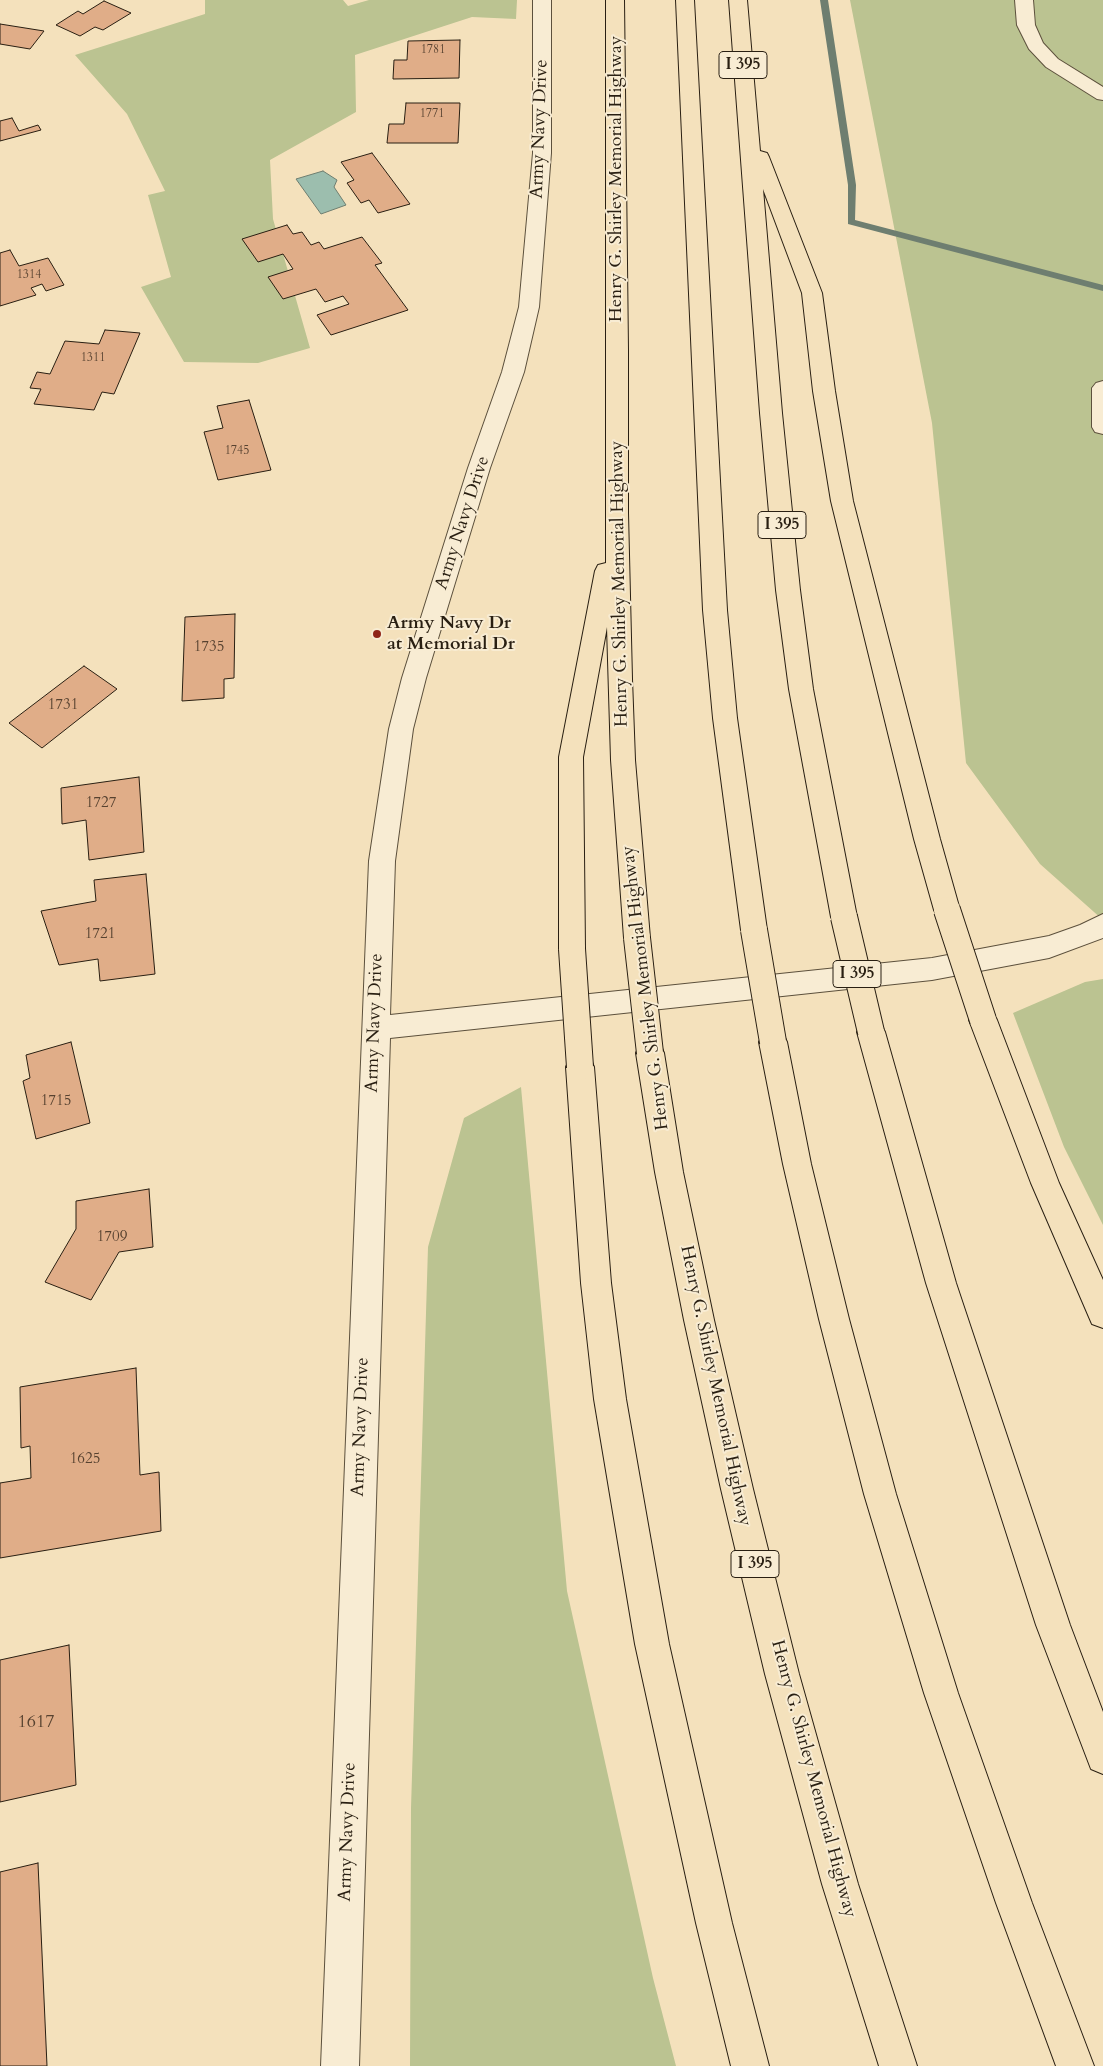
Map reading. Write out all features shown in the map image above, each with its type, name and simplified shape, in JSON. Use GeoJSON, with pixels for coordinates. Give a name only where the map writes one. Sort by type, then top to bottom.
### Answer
{"type":"FeatureCollection","features":[{"type":"Feature","properties":{"kind":"highway","name":"Henry G. Shirley Memorial Highway"},"geometry":{"type":"LineString","coordinates":[[615,0],[618,350],[617,512],[623,760],[637,938],[650,1054],[669,1172],[699,1320],[782,1674],[840,1884],[898,2066]]}},
{"type":"Feature","properties":{"kind":"highway"},"geometry":{"type":"LineString","coordinates":[[685,0],[715,610],[725,718],[754,930],[773,1042],[797,1164],[834,1319],[880,1494],[944,1702],[1014,1904],[1075,2066]]}},
{"type":"Feature","properties":{"kind":"highway","name":"I 395"},"geometry":{"type":"LineString","coordinates":[[738,0],[771,413],[788,590],[801,689],[820,798],[844,917],[871,1032],[939,1274],[993,1445],[1054,1625],[1103,1756]]}},
{"type":"Feature","properties":{"kind":"highway"},"geometry":{"type":"LineString","coordinates":[[749,130],[812,293],[824,391],[842,501],[927,839],[947,910],[983,1020],[1045,1183],[1103,1314]]}},
{"type":"Feature","properties":{"kind":"highway"},"geometry":{"type":"LineString","coordinates":[[617,512],[571,757],[572,949],[596,1283],[610,1399],[652,1644],[714,1923],[750,2066]]}},
{"type":"Feature","properties":{"kind":"street","name":"Army Navy Drive"},"geometry":{"type":"LineString","coordinates":[[340,2066],[382,861],[401,729],[414,678],[476,478],[514,372],[529,307],[542,153],[542,0]]}},
{"type":"Feature","properties":{"kind":"street"},"geometry":{"type":"LineString","coordinates":[[1024,0],[1026,25],[1035,45],[1052,63],[1103,95]]}},
{"type":"Feature","properties":{"kind":"street"},"geometry":{"type":"LineString","coordinates":[[1103,388],[1103,426]]}},
{"type":"Feature","properties":{"kind":"street"},"geometry":{"type":"LineString","coordinates":[[375,1028],[932,968],[1049,947],[1088,933],[1103,925]]}},
{"type":"Feature","properties":{"kind":"green space"},"geometry":{"type":"Polygon","coordinates":[[[205,0],[343,0],[348,6],[369,0],[517,0],[516,19],[472,17],[355,55],[356,112],[270,160],[273,219],[310,348],[258,363],[184,362],[141,287],[171,277],[148,195],[165,191],[127,114],[75,55],[205,14],[205,0]]]}},
{"type":"Feature","properties":{"kind":"green space"},"geometry":{"type":"Polygon","coordinates":[[[850,0],[1103,0],[1103,920],[1040,864],[966,763],[932,423],[850,0]]]}},
{"type":"Feature","properties":{"kind":"green space"},"geometry":{"type":"Polygon","coordinates":[[[1103,979],[1103,1225],[1064,1147],[1013,1013],[1085,982],[1103,979]]]}},
{"type":"Feature","properties":{"kind":"green space"},"geometry":{"type":"Polygon","coordinates":[[[521,1087],[567,1591],[653,1978],[676,2066],[410,2066],[411,1808],[428,1247],[464,1118],[521,1087]]]}},
{"type":"Feature","properties":{"kind":"shaded area"},"geometry":{"type":"Polygon","coordinates":[[[323,171],[337,180],[334,187],[346,205],[321,214],[296,179],[323,171]]]}},
{"type":"Feature","properties":{"kind":"building"},"geometry":{"type":"Polygon","coordinates":[[[104,1],[131,13],[103,30],[95,27],[80,36],[56,25],[78,11],[83,14],[104,1]]]}},
{"type":"Feature","properties":{"kind":"building"},"geometry":{"type":"Polygon","coordinates":[[[0,24],[44,31],[30,49],[0,44],[0,24]]]}},
{"type":"Feature","properties":{"kind":"building"},"geometry":{"type":"Polygon","coordinates":[[[460,40],[459,78],[393,79],[394,60],[407,60],[408,41],[460,40]]]}},
{"type":"Feature","properties":{"kind":"building"},"geometry":{"type":"Polygon","coordinates":[[[406,103],[460,103],[458,143],[387,143],[389,124],[404,124],[406,103]]]}},
{"type":"Feature","properties":{"kind":"building"},"geometry":{"type":"Polygon","coordinates":[[[12,118],[19,131],[38,125],[41,130],[0,141],[0,121],[12,118]]]}},
{"type":"Feature","properties":{"kind":"building"},"geometry":{"type":"Polygon","coordinates":[[[372,153],[410,204],[378,213],[369,200],[361,203],[347,183],[354,180],[341,162],[372,153]]]}},
{"type":"Feature","properties":{"kind":"building"},"geometry":{"type":"Polygon","coordinates":[[[287,225],[293,234],[302,232],[311,245],[319,242],[324,249],[362,237],[382,263],[375,265],[408,310],[331,335],[317,315],[349,304],[343,296],[325,302],[316,289],[283,299],[268,277],[293,269],[283,254],[258,262],[242,239],[287,225]]]}},
{"type":"Feature","properties":{"kind":"building"},"geometry":{"type":"Polygon","coordinates":[[[10,250],[19,266],[48,258],[64,285],[46,291],[42,284],[31,288],[36,295],[0,306],[0,253],[10,250]]]}},
{"type":"Feature","properties":{"kind":"building"},"geometry":{"type":"Polygon","coordinates":[[[105,330],[140,333],[114,394],[102,392],[94,410],[34,404],[41,389],[30,388],[37,372],[50,374],[65,341],[99,344],[105,330]]]}},
{"type":"Feature","properties":{"kind":"building"},"geometry":{"type":"Polygon","coordinates":[[[249,400],[271,470],[218,480],[204,432],[223,428],[217,406],[249,400]]]}},
{"type":"Feature","properties":{"kind":"building"},"geometry":{"type":"Polygon","coordinates":[[[235,614],[234,678],[224,679],[224,698],[182,701],[185,617],[235,614]]]}},
{"type":"Feature","properties":{"kind":"building"},"geometry":{"type":"Polygon","coordinates":[[[84,666],[117,689],[42,748],[9,723],[84,666]]]}},
{"type":"Feature","properties":{"kind":"building"},"geometry":{"type":"Polygon","coordinates":[[[139,777],[144,852],[89,860],[86,820],[62,824],[61,788],[139,777]]]}},
{"type":"Feature","properties":{"kind":"building"},"geometry":{"type":"Polygon","coordinates":[[[146,874],[155,974],[100,981],[98,959],[59,965],[41,911],[96,901],[94,880],[146,874]]]}},
{"type":"Feature","properties":{"kind":"building"},"geometry":{"type":"Polygon","coordinates":[[[71,1042],[90,1123],[36,1139],[23,1081],[30,1078],[26,1055],[71,1042]]]}},
{"type":"Feature","properties":{"kind":"building"},"geometry":{"type":"Polygon","coordinates":[[[149,1189],[153,1247],[119,1252],[91,1300],[45,1282],[76,1229],[76,1201],[149,1189]]]}},
{"type":"Feature","properties":{"kind":"building"},"geometry":{"type":"Polygon","coordinates":[[[136,1368],[140,1475],[159,1472],[161,1531],[0,1558],[0,1483],[31,1478],[30,1446],[21,1448],[20,1387],[136,1368]]]}},
{"type":"Feature","properties":{"kind":"building"},"geometry":{"type":"Polygon","coordinates":[[[69,1645],[76,1785],[0,1802],[0,1660],[69,1645]]]}},
{"type":"Feature","properties":{"kind":"building"},"geometry":{"type":"Polygon","coordinates":[[[38,1863],[47,2066],[0,2066],[0,1872],[38,1863]]]}},
{"type":"Feature","properties":{"kind":"waterway"},"geometry":{"type":"LineString","coordinates":[[824,0],[852,185],[851,222],[1103,288]]}},
{"type":"Feature","properties":{"kind":"place","name":"Army Navy Dr at Memorial Dr"},"geometry":{"type":"Point","coordinates":[377,634]}}]}
